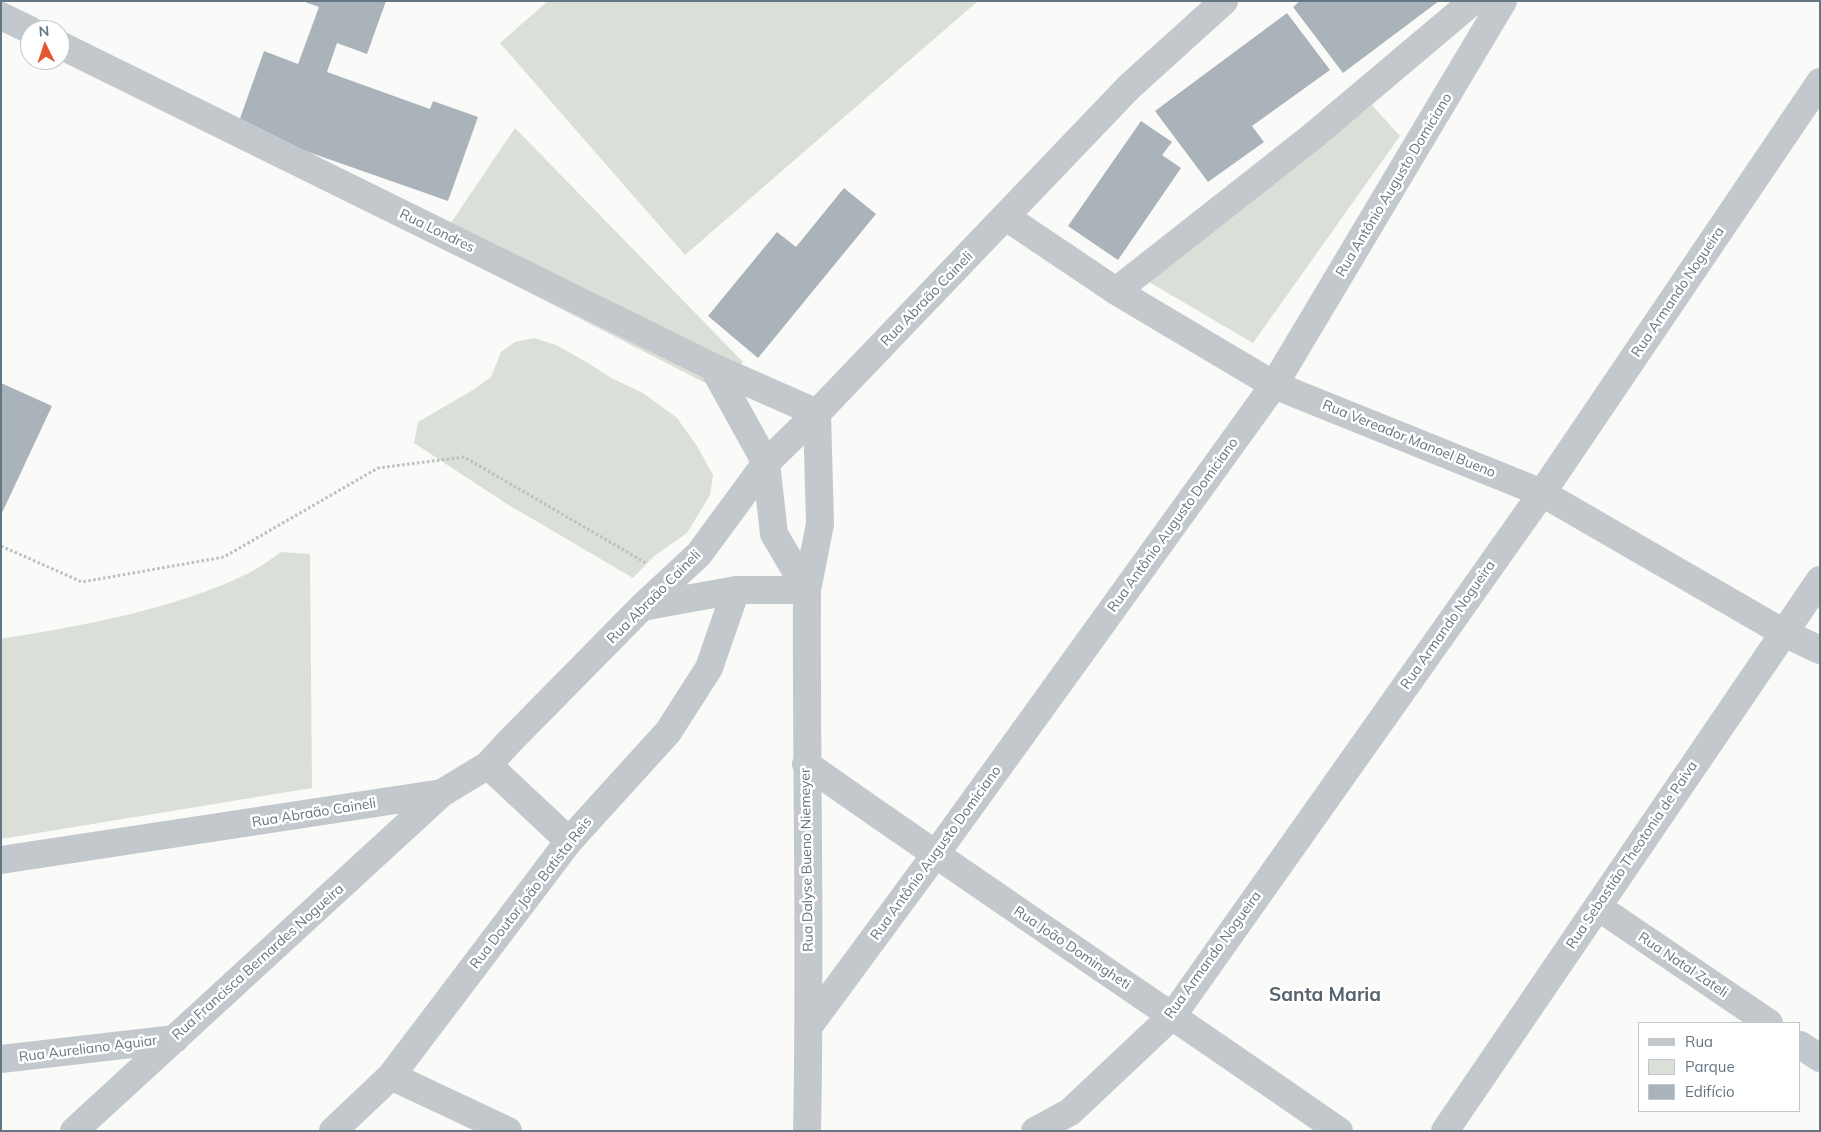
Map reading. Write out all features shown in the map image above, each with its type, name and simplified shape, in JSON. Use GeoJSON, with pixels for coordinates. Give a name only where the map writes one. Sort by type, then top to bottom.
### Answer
{"type":"FeatureCollection","features":[{"type":"Feature","properties":{"kind":"street","name":"Rua Abraão Caineli"},"geometry":{"type":"LineString","coordinates":[[1,860],[442,793],[488,765],[642,607],[699,554],[766,463],[1006,217],[1129,87],[1224,1]]}},
{"type":"Feature","properties":{"kind":"street"},"geometry":{"type":"LineString","coordinates":[[1116,291],[1313,136],[1474,1]]}},
{"type":"Feature","properties":{"kind":"street","name":"Rua Antônio Augusto Domiciano"},"geometry":{"type":"LineString","coordinates":[[809,1026],[935,855],[1274,385],[1504,1]]}},
{"type":"Feature","properties":{"kind":"street"},"geometry":{"type":"LineString","coordinates":[[1,16],[20,25]]}},
{"type":"Feature","properties":{"kind":"street","name":"Rua Londres"},"geometry":{"type":"LineString","coordinates":[[70,50],[713,367],[817,412]]}},
{"type":"Feature","properties":{"kind":"street","name":"Rua Armando Nogueira"},"geometry":{"type":"LineString","coordinates":[[1035,1131],[1070,1112],[1172,1015],[1542,493],[1820,82]]}},
{"type":"Feature","properties":{"kind":"street","name":"Rua Vereador Manoel Bueno"},"geometry":{"type":"LineString","coordinates":[[1006,217],[1116,291],[1274,385],[1542,493],[1784,633],[1820,650]]}},
{"type":"Feature","properties":{"kind":"street"},"geometry":{"type":"LineString","coordinates":[[713,367],[766,463],[774,534],[807,590]]}},
{"type":"Feature","properties":{"kind":"street","name":"Rua Dalyse Bueno Niemeyer"},"geometry":{"type":"LineString","coordinates":[[807,1131],[809,1026],[806,764],[807,590],[820,524],[817,412]]}},
{"type":"Feature","properties":{"kind":"street","name":"Rua Sebastião Theotonia de Paiva"},"geometry":{"type":"LineString","coordinates":[[1445,1131],[1820,580]]}},
{"type":"Feature","properties":{"kind":"street"},"geometry":{"type":"LineString","coordinates":[[642,607],[736,590],[807,590]]}},
{"type":"Feature","properties":{"kind":"street","name":"Rua Doutor João Batista Reis"},"geometry":{"type":"LineString","coordinates":[[333,1131],[391,1076],[569,841],[668,732],[709,668],[736,590]]}},
{"type":"Feature","properties":{"kind":"street","name":"Rua João Domingheti"},"geometry":{"type":"LineString","coordinates":[[806,764],[935,855],[1172,1015],[1339,1131]]}},
{"type":"Feature","properties":{"kind":"street"},"geometry":{"type":"LineString","coordinates":[[488,765],[569,841]]}},
{"type":"Feature","properties":{"kind":"street","name":"Rua Francisca Bernardes Nogueira"},"geometry":{"type":"LineString","coordinates":[[74,1131],[442,793]]}},
{"type":"Feature","properties":{"kind":"street","name":"Rua Natal Zateli"},"geometry":{"type":"LineString","coordinates":[[1598,907],[1767,1022]]}},
{"type":"Feature","properties":{"kind":"street","name":"Rua Aureliano Aguiar"},"geometry":{"type":"LineString","coordinates":[[1,1059],[175,1039]]}},
{"type":"Feature","properties":{"kind":"street"},"geometry":{"type":"LineString","coordinates":[[1801,1045],[1820,1058]]}},
{"type":"Feature","properties":{"kind":"street"},"geometry":{"type":"LineString","coordinates":[[391,1076],[508,1131]]}},
{"type":"Feature","properties":{"kind":"path"},"geometry":{"type":"LineString","coordinates":[[1,546],[82,582],[224,557],[378,468],[464,456],[672,578]]}},
{"type":"Feature","properties":{"kind":"green space"},"geometry":{"type":"Polygon","coordinates":[[[548,1],[978,1],[685,255],[500,43],[548,1]]]}},
{"type":"Feature","properties":{"kind":"green space"},"geometry":{"type":"Polygon","coordinates":[[[1372,105],[1400,136],[1253,343],[1149,282],[1372,105]]]}},
{"type":"Feature","properties":{"kind":"green space"},"geometry":{"type":"Polygon","coordinates":[[[515,128],[743,362],[717,389],[436,245],[515,128]]]}},
{"type":"Feature","properties":{"kind":"green space"},"geometry":{"type":"Polygon","coordinates":[[[534,338],[556,345],[613,379],[643,393],[677,418],[697,446],[713,475],[710,495],[687,533],[654,556],[633,578],[507,504],[414,443],[418,422],[473,390],[491,377],[501,352],[515,342],[534,338]]]}},
{"type":"Feature","properties":{"kind":"green space"},"geometry":{"type":"Polygon","coordinates":[[[281,552],[310,554],[312,788],[1,839],[1,639],[128,615],[190,597],[249,573],[281,552]]]}},
{"type":"Feature","properties":{"kind":"building"},"geometry":{"type":"Polygon","coordinates":[[[302,1],[386,1],[367,54],[337,43],[327,72],[430,109],[433,101],[478,117],[448,201],[237,127],[264,51],[298,64],[319,7],[302,1]]]}},
{"type":"Feature","properties":{"kind":"building"},"geometry":{"type":"Polygon","coordinates":[[[1300,1],[1439,1],[1343,73],[1293,7],[1300,1]]]}},
{"type":"Feature","properties":{"kind":"building"},"geometry":{"type":"Polygon","coordinates":[[[1287,13],[1330,70],[1252,126],[1264,142],[1208,182],[1155,111],[1287,13]]]}},
{"type":"Feature","properties":{"kind":"building"},"geometry":{"type":"Polygon","coordinates":[[[1141,121],[1172,142],[1162,155],[1181,168],[1118,260],[1068,226],[1141,121]]]}},
{"type":"Feature","properties":{"kind":"building"},"geometry":{"type":"Polygon","coordinates":[[[844,188],[876,214],[758,358],[708,316],[777,232],[796,247],[844,188]]]}},
{"type":"Feature","properties":{"kind":"building"},"geometry":{"type":"Polygon","coordinates":[[[1,383],[52,406],[1,515],[1,383]]]}},
{"type":"Feature","properties":{"kind":"district","name":"Santa Maria"},"geometry":{"type":"Point","coordinates":[1325,995]}}]}
